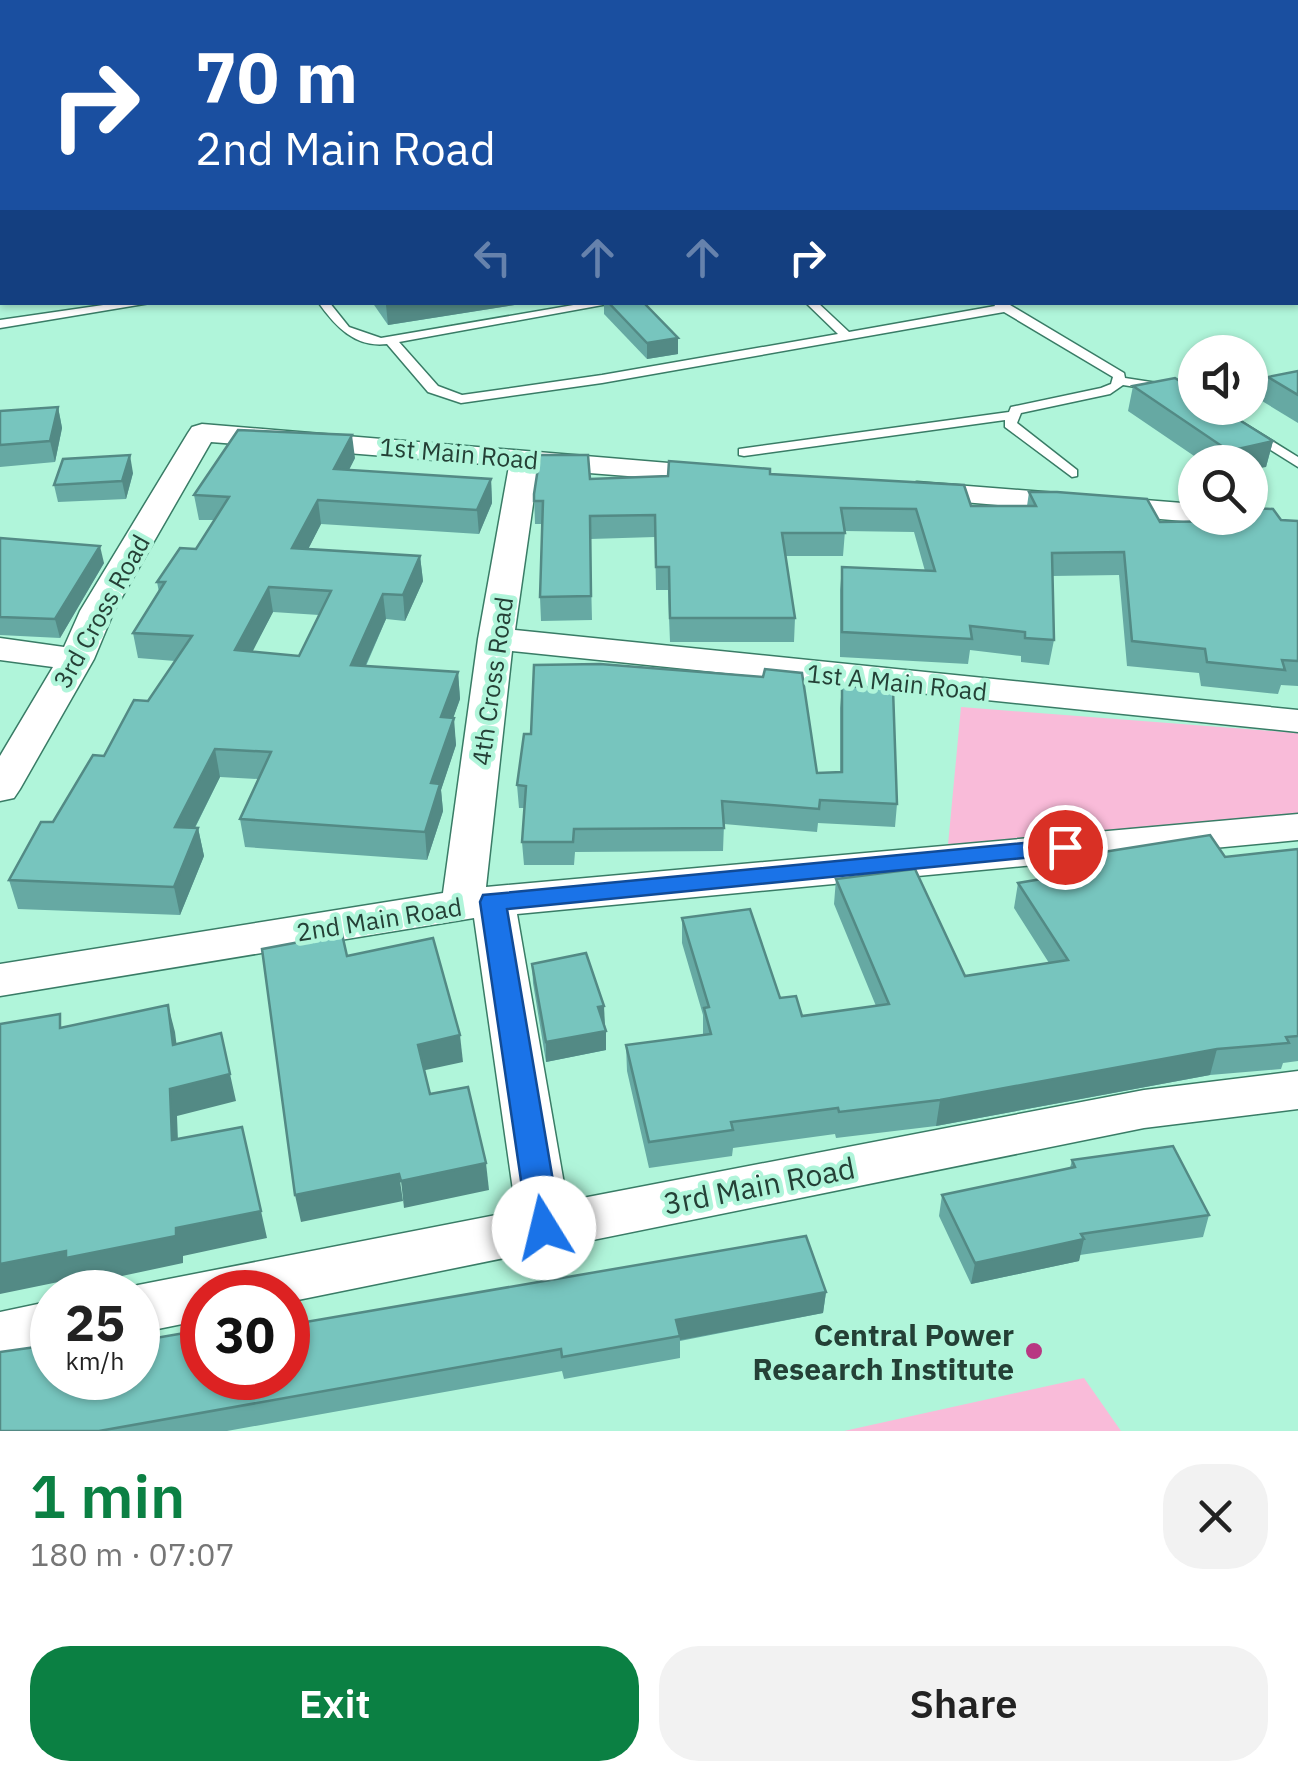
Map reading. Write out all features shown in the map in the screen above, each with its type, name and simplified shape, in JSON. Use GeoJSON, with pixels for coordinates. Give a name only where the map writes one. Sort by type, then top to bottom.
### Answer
{"type":"FeatureCollection","features":[{"type":"Feature","properties":{"kind":"street","name":"1st Main Road"},"geometry":{"type":"LineString","coordinates":[[202,432],[774,479]]}},
{"type":"Feature","properties":{"kind":"street","name":"3rd Cross Road"},"geometry":{"type":"LineString","coordinates":[[0,790],[202,432]]}},
{"type":"Feature","properties":{"kind":"street","name":"4th Cross Road"},"geometry":{"type":"LineString","coordinates":[[525,459],[496,639],[478,903],[544,1228]]}},
{"type":"Feature","properties":{"kind":"street"},"geometry":{"type":"LineString","coordinates":[[890,488],[1178,512]]}},
{"type":"Feature","properties":{"kind":"street"},"geometry":{"type":"LineString","coordinates":[[94,550],[132,552]]}},
{"type":"Feature","properties":{"kind":"street","name":"1st A Main Road"},"geometry":{"type":"LineString","coordinates":[[496,639],[1298,721]]}},
{"type":"Feature","properties":{"kind":"street"},"geometry":{"type":"LineString","coordinates":[[0,649],[76,659]]}},
{"type":"Feature","properties":{"kind":"street","name":"2nd Main Road"},"geometry":{"type":"LineString","coordinates":[[0,980],[478,903],[1298,827]]}},
{"type":"Feature","properties":{"kind":"street","name":"3rd Main Road"},"geometry":{"type":"LineString","coordinates":[[310,1274],[1144,1109],[1298,1090]]}},
{"type":"Feature","properties":{"kind":"street"},"geometry":{"type":"LineString","coordinates":[[0,1336],[30,1330]]}},
{"type":"Feature","properties":{"kind":"lane"},"geometry":{"type":"LineString","coordinates":[[0,324],[130,305]]}},
{"type":"Feature","properties":{"kind":"lane"},"geometry":{"type":"LineString","coordinates":[[325,305],[345,330],[380,342],[596,305]]}},
{"type":"Feature","properties":{"kind":"lane"},"geometry":{"type":"LineString","coordinates":[[813,305],[847,336]]}},
{"type":"Feature","properties":{"kind":"lane"},"geometry":{"type":"LineString","coordinates":[[390,340],[433,389],[461,399],[602,379],[1001,305],[1120,376],[1116,386],[1105,391],[1016,410],[1010,424],[1072,474]]}},
{"type":"Feature","properties":{"kind":"lane"},"geometry":{"type":"LineString","coordinates":[[1118,380],[1178,390]]}},
{"type":"Feature","properties":{"kind":"lane"},"geometry":{"type":"LineString","coordinates":[[744,452],[1014,415]]}},
{"type":"Feature","properties":{"kind":"lane"},"geometry":{"type":"LineString","coordinates":[[1238,425],[1298,462]]}},
{"type":"Feature","properties":{"kind":"shaded area"},"geometry":{"type":"Polygon","coordinates":[[[961,707],[1298,733],[1298,819],[948,845],[961,707]]]}},
{"type":"Feature","properties":{"kind":"shaded area"},"geometry":{"type":"Polygon","coordinates":[[[1084,1378],[1121,1431],[844,1431],[1084,1378]]]}},
{"type":"Feature","properties":{"kind":"building"},"geometry":{"type":"Polygon","coordinates":[[[611,305],[646,305],[678,338],[647,343],[611,305]]]}},
{"type":"Feature","properties":{"kind":"building"},"geometry":{"type":"Polygon","coordinates":[[[1298,371],[1298,395],[1268,377],[1298,371]]]}},
{"type":"Feature","properties":{"kind":"building"},"geometry":{"type":"Polygon","coordinates":[[[1178,380],[1178,416],[1133,386],[1178,380]]]}},
{"type":"Feature","properties":{"kind":"building"},"geometry":{"type":"Polygon","coordinates":[[[58,407],[50,441],[0,445],[0,411],[58,407]]]}},
{"type":"Feature","properties":{"kind":"building"},"geometry":{"type":"Polygon","coordinates":[[[1191,425],[1247,425],[1273,441],[1255,445],[1220,445],[1191,425]]]}},
{"type":"Feature","properties":{"kind":"building"},"geometry":{"type":"Polygon","coordinates":[[[238,430],[352,435],[334,469],[491,479],[477,510],[318,500],[292,548],[420,556],[403,595],[383,594],[351,665],[458,672],[441,717],[454,718],[431,783],[440,784],[425,832],[240,819],[271,752],[215,749],[175,827],[198,828],[174,887],[9,880],[41,822],[53,822],[93,755],[104,756],[134,700],[148,701],[192,636],[133,633],[165,582],[157,582],[180,548],[196,549],[229,497],[194,495],[238,430]],[[269,587],[235,650],[299,656],[331,591],[269,587]]]}},
{"type":"Feature","properties":{"kind":"building"},"geometry":{"type":"Polygon","coordinates":[[[130,455],[122,481],[54,485],[63,459],[130,455]]]}},
{"type":"Feature","properties":{"kind":"building"},"geometry":{"type":"Polygon","coordinates":[[[540,455],[588,455],[590,479],[668,476],[669,461],[770,469],[770,474],[964,485],[971,506],[1036,506],[1029,492],[1147,499],[1160,522],[1178,522],[1178,535],[1268,535],[1268,509],[1273,509],[1281,520],[1298,521],[1298,661],[1282,660],[1285,670],[1207,662],[1205,649],[1132,641],[1124,552],[1052,553],[1054,640],[1025,638],[1025,632],[970,626],[972,639],[842,632],[842,567],[935,571],[916,509],[841,508],[845,533],[782,533],[795,618],[670,618],[669,567],[656,567],[655,515],[590,516],[591,596],[540,597],[543,501],[534,501],[540,455]]]}},
{"type":"Feature","properties":{"kind":"building"},"geometry":{"type":"Polygon","coordinates":[[[0,538],[100,546],[55,619],[0,617],[0,538]]]}},
{"type":"Feature","properties":{"kind":"building"},"geometry":{"type":"Polygon","coordinates":[[[600,664],[763,677],[765,669],[802,673],[817,773],[842,772],[842,686],[893,689],[897,804],[820,800],[819,809],[722,801],[724,828],[574,829],[573,842],[522,842],[526,786],[517,785],[524,734],[531,734],[534,665],[600,664]]]}},
{"type":"Feature","properties":{"kind":"building"},"geometry":{"type":"Polygon","coordinates":[[[1210,835],[1225,857],[1298,849],[1298,1036],[1286,1037],[1289,1043],[1217,1049],[940,1100],[731,1122],[733,1130],[649,1142],[626,1045],[711,1034],[704,1008],[709,1007],[682,918],[750,909],[780,998],[796,996],[802,1016],[889,1004],[836,879],[915,869],[965,976],[1068,960],[1018,883],[1100,869],[1091,854],[1210,835]]]}},
{"type":"Feature","properties":{"kind":"building"},"geometry":{"type":"Polygon","coordinates":[[[342,934],[347,956],[433,938],[460,1035],[418,1045],[430,1094],[468,1087],[486,1163],[401,1181],[399,1174],[295,1195],[262,949],[342,934]]]}},
{"type":"Feature","properties":{"kind":"building"},"geometry":{"type":"Polygon","coordinates":[[[586,953],[604,1006],[598,1007],[606,1031],[546,1042],[532,964],[586,953]]]}},
{"type":"Feature","properties":{"kind":"building"},"geometry":{"type":"Polygon","coordinates":[[[168,1005],[173,1045],[221,1033],[230,1074],[170,1089],[172,1140],[242,1127],[261,1211],[176,1228],[176,1236],[66,1258],[66,1251],[0,1264],[0,1024],[60,1014],[60,1028],[168,1005]]]}},
{"type":"Feature","properties":{"kind":"building"},"geometry":{"type":"Polygon","coordinates":[[[1173,1146],[1209,1215],[1081,1234],[1084,1239],[975,1263],[942,1195],[1075,1167],[1072,1160],[1173,1146]]]}},
{"type":"Feature","properties":{"kind":"building"},"geometry":{"type":"Polygon","coordinates":[[[806,1236],[826,1292],[676,1320],[680,1336],[562,1357],[561,1349],[310,1394],[310,1321],[806,1236]]]}},
{"type":"Feature","properties":{"kind":"building"},"geometry":{"type":"Polygon","coordinates":[[[180,1334],[180,1400],[274,1400],[99,1431],[0,1431],[0,1352],[30,1348],[30,1400],[160,1400],[160,1337],[180,1334]]]}},
{"type":"Feature","properties":{"kind":"place","name":"Central Power Research Institute"},"geometry":{"type":"Point","coordinates":[1034,1351]}},
{"type":"Feature","properties":{"kind":"route"},"geometry":{"type":"LineString","coordinates":[[544,1228],[493,902],[1065,847]]}}]}
